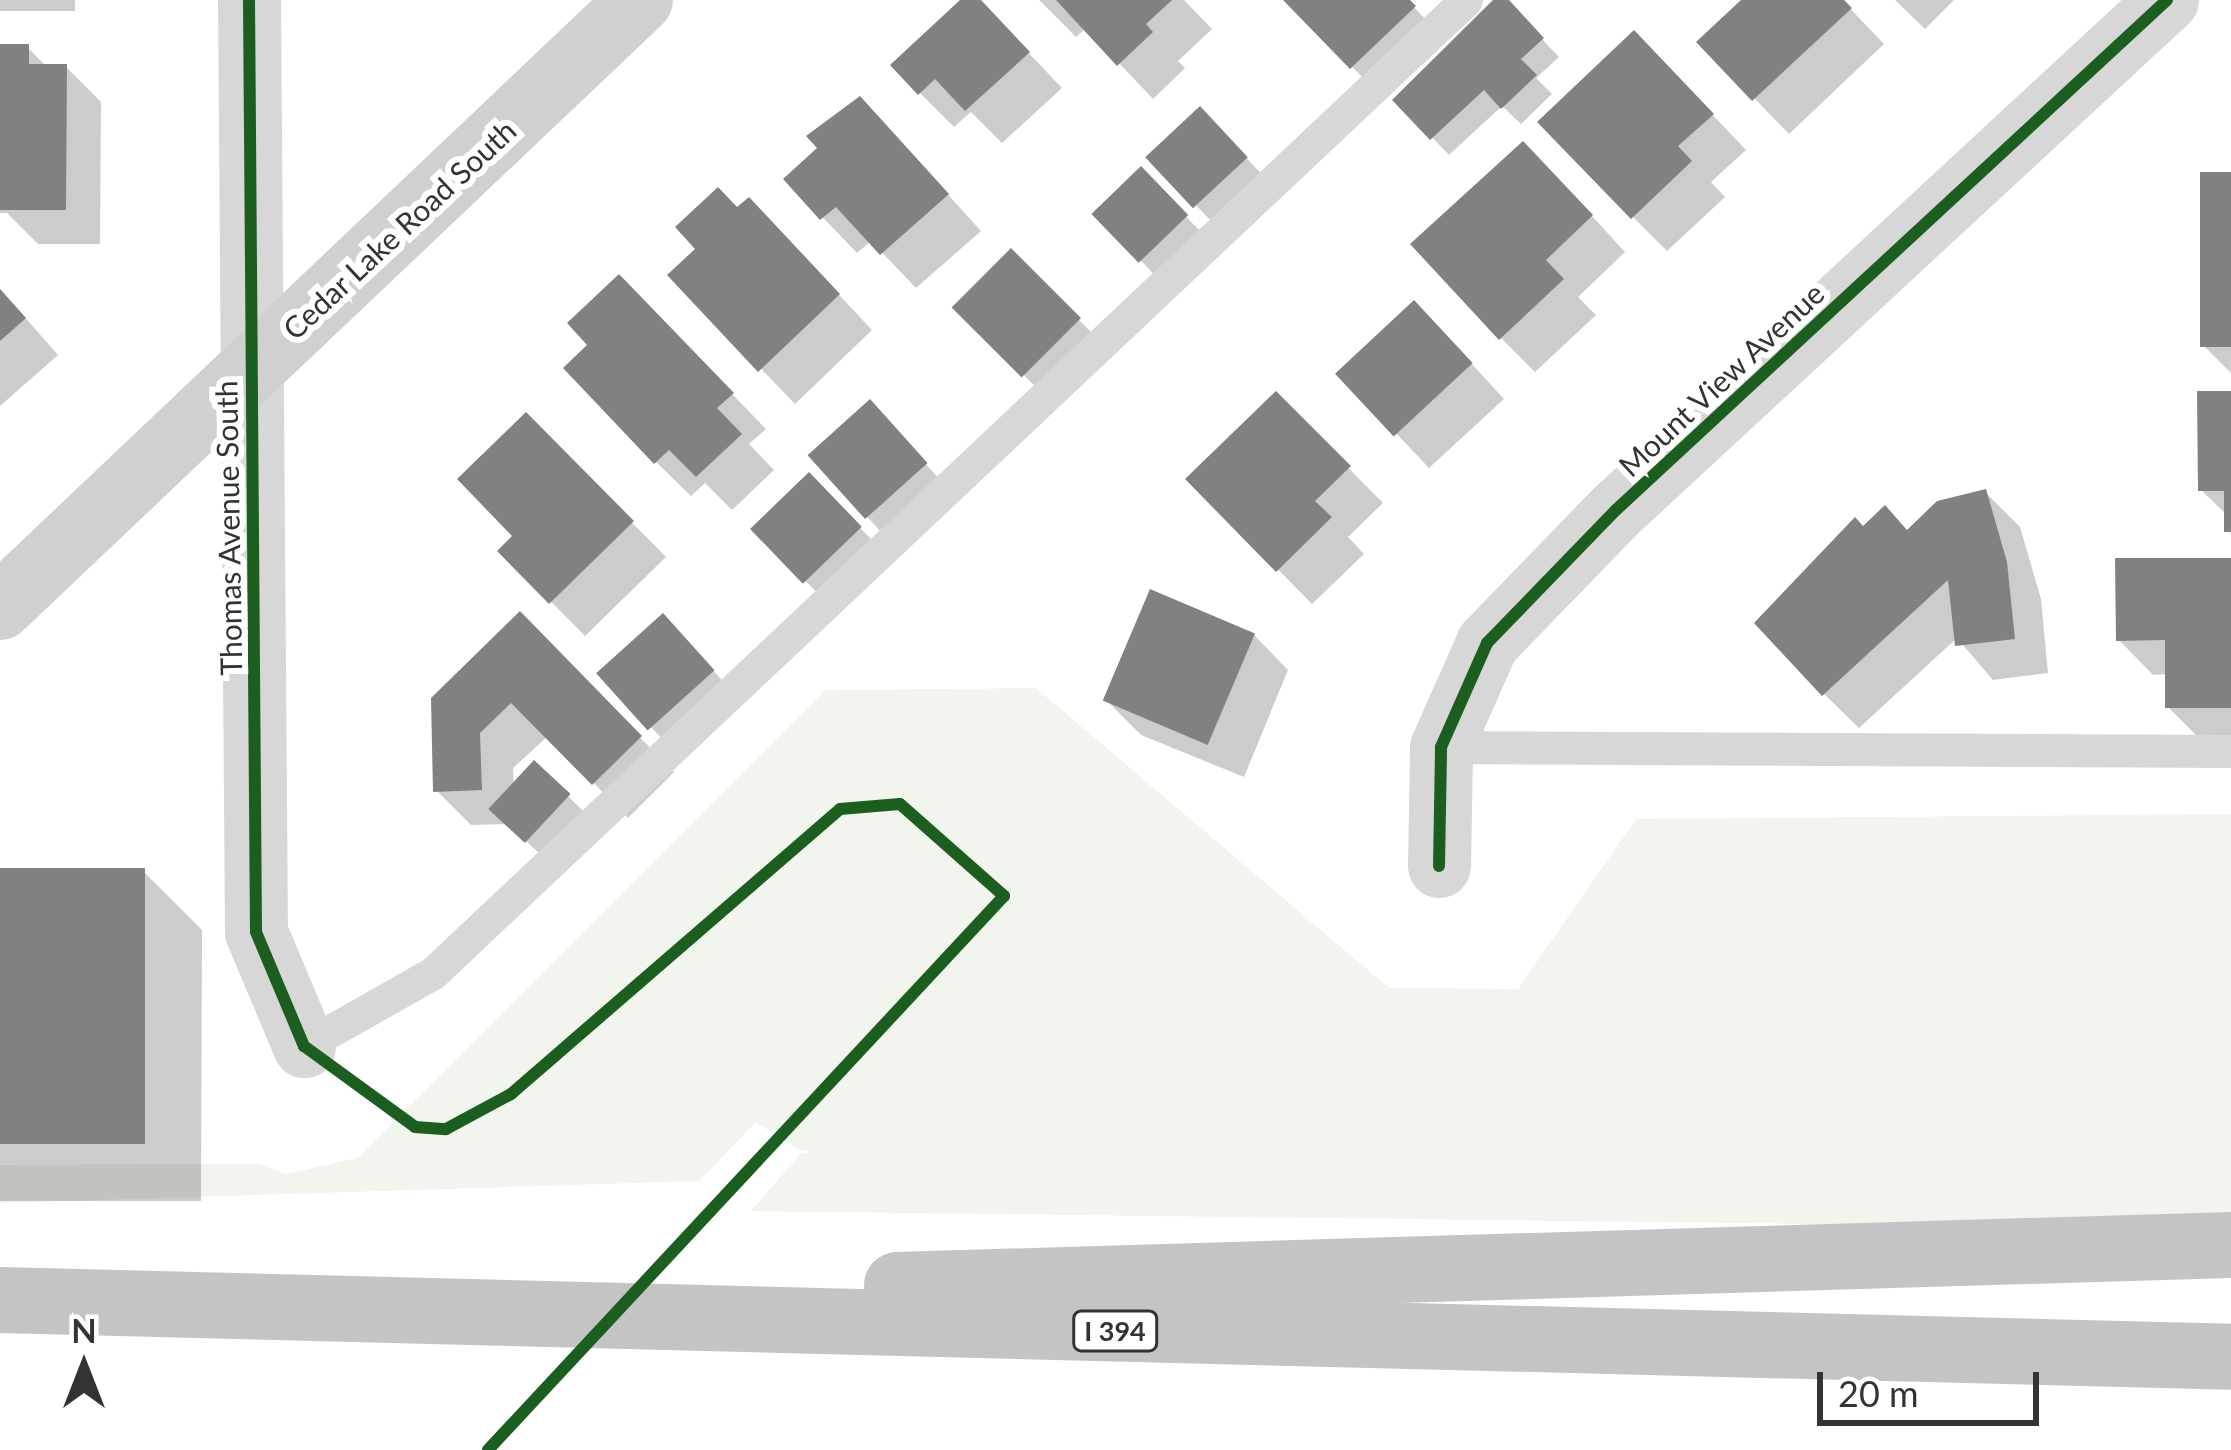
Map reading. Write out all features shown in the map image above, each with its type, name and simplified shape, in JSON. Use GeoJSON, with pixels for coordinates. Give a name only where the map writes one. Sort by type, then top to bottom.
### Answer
{"type":"FeatureCollection","features":[{"type":"Feature","properties":{"kind":"highway"},"geometry":{"type":"LineString","coordinates":[[221,1307],[2231,1245]]}},
{"type":"Feature","properties":{"kind":"highway","name":"I 394"},"geometry":{"type":"LineString","coordinates":[[0,1300],[2231,1357]]}},
{"type":"Feature","properties":{"kind":"street","name":"Thomas Avenue South"},"geometry":{"type":"LineString","coordinates":[[249,0],[256,932],[304,1046]]}},
{"type":"Feature","properties":{"kind":"street","name":"Cedar Lake Road South"},"geometry":{"type":"LineString","coordinates":[[0,607],[640,0]]}},
{"type":"Feature","properties":{"kind":"street","name":"Mount View Avenue"},"geometry":{"type":"LineString","coordinates":[[1438,866],[1441,747],[1487,643],[1600,526],[2167,0]]}},
{"type":"Feature","properties":{"kind":"lane"},"geometry":{"type":"LineString","coordinates":[[304,1046],[433,973],[1466,0]]}},
{"type":"Feature","properties":{"kind":"lane"},"geometry":{"type":"LineString","coordinates":[[1441,747],[2231,751]]}},
{"type":"Feature","properties":{"kind":"shaded area"},"geometry":{"type":"Polygon","coordinates":[[[1036,688],[1389,988],[1518,989],[1636,819],[2231,814],[2231,1214],[1812,1224],[751,1211],[801,1153],[813,1152],[797,1149],[756,1122],[699,1181],[0,1203],[0,1165],[259,1164],[286,1174],[357,1158],[825,690],[1036,688]]]}},
{"type":"Feature","properties":{"kind":"building"},"geometry":{"type":"Polygon","coordinates":[[[960,0],[981,0],[1030,52],[965,111],[935,79],[918,95],[890,65],[960,0]]]}},
{"type":"Feature","properties":{"kind":"building"},"geometry":{"type":"Polygon","coordinates":[[[1056,0],[1172,0],[1146,24],[1153,32],[1117,66],[1056,0]]]}},
{"type":"Feature","properties":{"kind":"building"},"geometry":{"type":"Polygon","coordinates":[[[1283,0],[1410,0],[1416,6],[1350,69],[1283,0]]]}},
{"type":"Feature","properties":{"kind":"building"},"geometry":{"type":"Polygon","coordinates":[[[1493,0],[1509,0],[1544,38],[1521,59],[1537,75],[1501,109],[1484,90],[1430,140],[1392,100],[1493,0]]]}},
{"type":"Feature","properties":{"kind":"building"},"geometry":{"type":"Polygon","coordinates":[[[1741,0],[1844,0],[1852,8],[1752,101],[1696,42],[1741,0]]]}},
{"type":"Feature","properties":{"kind":"building"},"geometry":{"type":"Polygon","coordinates":[[[1634,30],[1714,114],[1678,146],[1692,161],[1631,219],[1537,122],[1634,30]]]}},
{"type":"Feature","properties":{"kind":"building"},"geometry":{"type":"Polygon","coordinates":[[[0,44],[29,44],[29,64],[67,64],[66,210],[0,210],[0,44]]]}},
{"type":"Feature","properties":{"kind":"building"},"geometry":{"type":"Polygon","coordinates":[[[860,96],[949,194],[880,255],[836,207],[820,220],[783,179],[817,148],[806,136],[860,96]]]}},
{"type":"Feature","properties":{"kind":"building"},"geometry":{"type":"Polygon","coordinates":[[[1200,106],[1248,157],[1193,208],[1145,157],[1200,106]]]}},
{"type":"Feature","properties":{"kind":"building"},"geometry":{"type":"Polygon","coordinates":[[[1523,141],[1593,215],[1546,260],[1564,279],[1499,340],[1410,244],[1523,141]]]}},
{"type":"Feature","properties":{"kind":"building"},"geometry":{"type":"Polygon","coordinates":[[[1141,166],[1188,215],[1139,263],[1091,214],[1141,166]]]}},
{"type":"Feature","properties":{"kind":"building"},"geometry":{"type":"Polygon","coordinates":[[[2200,172],[2231,172],[2231,347],[2200,347],[2200,172]]]}},
{"type":"Feature","properties":{"kind":"building"},"geometry":{"type":"Polygon","coordinates":[[[718,187],[737,207],[749,197],[840,294],[758,372],[667,275],[695,249],[675,227],[718,187]]]}},
{"type":"Feature","properties":{"kind":"building"},"geometry":{"type":"Polygon","coordinates":[[[1011,248],[1081,318],[1022,377],[952,307],[1011,248]]]}},
{"type":"Feature","properties":{"kind":"building"},"geometry":{"type":"Polygon","coordinates":[[[619,274],[734,393],[717,408],[742,434],[696,477],[669,450],[654,464],[563,368],[587,345],[567,323],[619,274]]]}},
{"type":"Feature","properties":{"kind":"building"},"geometry":{"type":"Polygon","coordinates":[[[0,289],[26,318],[0,341],[0,289]]]}},
{"type":"Feature","properties":{"kind":"building"},"geometry":{"type":"Polygon","coordinates":[[[1414,300],[1473,363],[1394,437],[1335,374],[1414,300]]]}},
{"type":"Feature","properties":{"kind":"building"},"geometry":{"type":"Polygon","coordinates":[[[1276,391],[1351,466],[1315,501],[1332,517],[1276,572],[1185,479],[1276,391]]]}},
{"type":"Feature","properties":{"kind":"building"},"geometry":{"type":"Polygon","coordinates":[[[2197,391],[2231,391],[2231,532],[2224,532],[2224,491],[2198,491],[2197,391]]]}},
{"type":"Feature","properties":{"kind":"building"},"geometry":{"type":"Polygon","coordinates":[[[870,399],[928,463],[865,519],[808,455],[870,399]]]}},
{"type":"Feature","properties":{"kind":"building"},"geometry":{"type":"Polygon","coordinates":[[[526,412],[634,521],[549,604],[497,551],[512,536],[457,479],[526,412]]]}},
{"type":"Feature","properties":{"kind":"building"},"geometry":{"type":"Polygon","coordinates":[[[809,472],[862,527],[803,584],[750,529],[809,472]]]}},
{"type":"Feature","properties":{"kind":"building"},"geometry":{"type":"Polygon","coordinates":[[[1986,489],[2007,562],[2015,639],[1955,646],[1948,580],[1822,696],[1754,623],[1855,517],[1863,526],[1885,505],[1907,530],[1937,501],[1986,489]]]}},
{"type":"Feature","properties":{"kind":"building"},"geometry":{"type":"Polygon","coordinates":[[[2115,558],[2231,558],[2231,708],[2165,708],[2165,640],[2116,641],[2115,558]]]}},
{"type":"Feature","properties":{"kind":"building"},"geometry":{"type":"Polygon","coordinates":[[[1150,589],[1255,634],[1208,745],[1103,700],[1150,589]]]}},
{"type":"Feature","properties":{"kind":"building"},"geometry":{"type":"Polygon","coordinates":[[[520,611],[642,736],[592,785],[511,703],[480,733],[482,790],[433,792],[431,698],[520,611]]]}},
{"type":"Feature","properties":{"kind":"building"},"geometry":{"type":"Polygon","coordinates":[[[663,613],[715,670],[648,730],[596,673],[663,613]]]}},
{"type":"Feature","properties":{"kind":"building"},"geometry":{"type":"Polygon","coordinates":[[[534,760],[571,794],[525,843],[488,809],[534,760]]]}},
{"type":"Feature","properties":{"kind":"building"},"geometry":{"type":"Polygon","coordinates":[[[0,868],[145,868],[145,1144],[0,1144],[0,868]]]}},
{"type":"Feature","properties":{"kind":"cycle path"},"geometry":{"type":"LineString","coordinates":[[249,0],[256,932],[304,1046],[415,1127],[446,1129],[511,1094],[840,809],[900,804],[1004,896],[488,1450]]}},
{"type":"Feature","properties":{"kind":"cycle path"},"geometry":{"type":"LineString","coordinates":[[1439,866],[1441,747],[1487,643],[1616,510],[2167,0]]}}]}
